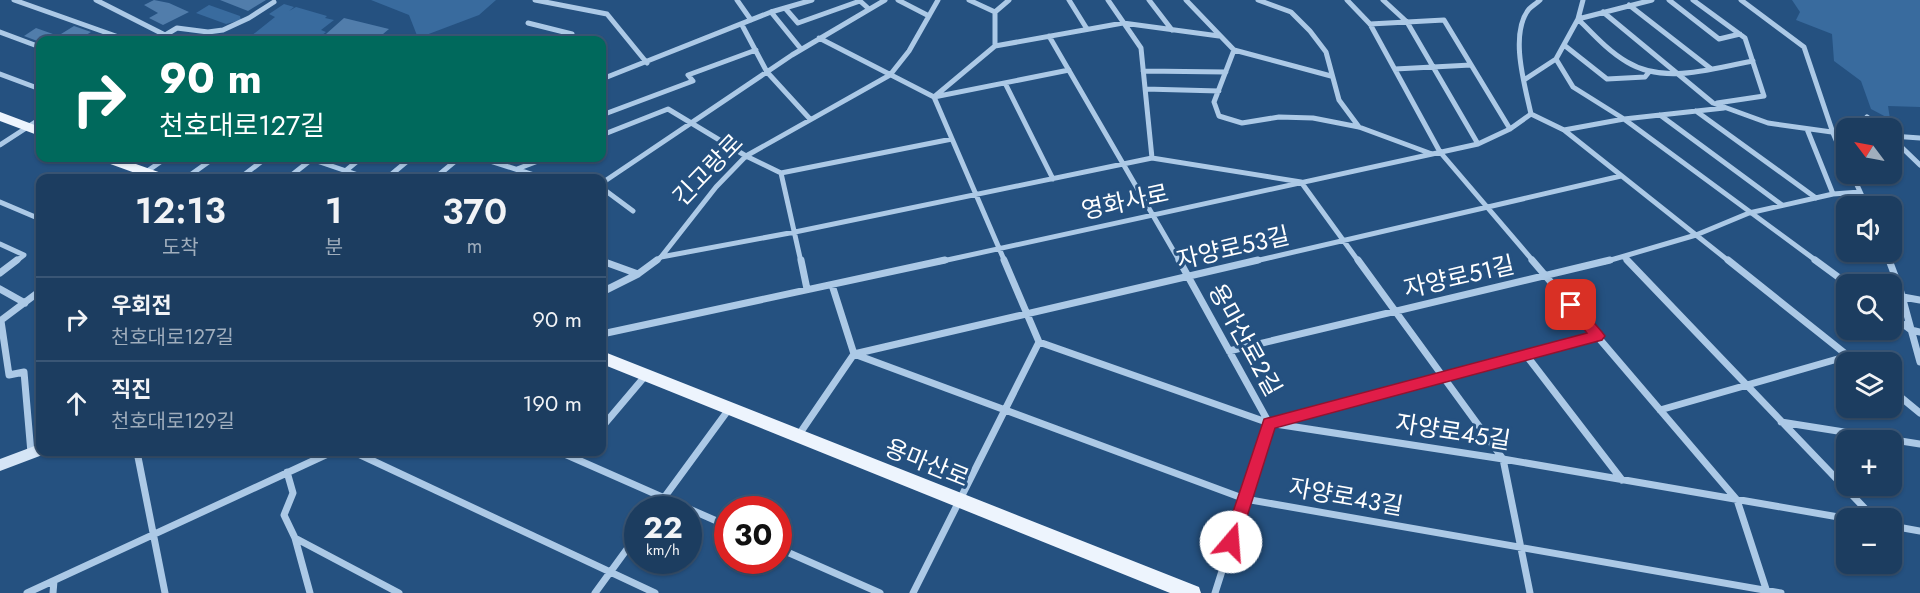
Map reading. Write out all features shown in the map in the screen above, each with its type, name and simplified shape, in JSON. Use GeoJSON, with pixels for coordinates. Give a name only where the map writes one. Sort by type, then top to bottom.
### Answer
{"type":"FeatureCollection","features":[{"type":"Feature","properties":{"kind":"main road"},"geometry":{"type":"LineString","coordinates":[[0,116],[35,129]]}},
{"type":"Feature","properties":{"kind":"main road"},"geometry":{"type":"LineString","coordinates":[[121,162],[151,174]]}},
{"type":"Feature","properties":{"kind":"main road","name":"용마산로"},"geometry":{"type":"LineString","coordinates":[[606,359],[959,502],[1192,593]]}},
{"type":"Feature","properties":{"kind":"main road"},"geometry":{"type":"LineString","coordinates":[[0,465],[36,452]]}},
{"type":"Feature","properties":{"kind":"street"},"geometry":{"type":"LineString","coordinates":[[14,0],[115,36]]}},
{"type":"Feature","properties":{"kind":"street"},"geometry":{"type":"LineString","coordinates":[[96,0],[165,35],[177,28],[208,32],[223,30],[249,18],[274,2]]}},
{"type":"Feature","properties":{"kind":"street"},"geometry":{"type":"LineString","coordinates":[[535,0],[607,14],[647,63]]}},
{"type":"Feature","properties":{"kind":"street"},"geometry":{"type":"LineString","coordinates":[[737,0],[751,20]]}},
{"type":"Feature","properties":{"kind":"street"},"geometry":{"type":"LineString","coordinates":[[606,78],[771,12],[812,0]]}},
{"type":"Feature","properties":{"kind":"street"},"geometry":{"type":"LineString","coordinates":[[606,183],[690,122],[801,49],[885,0]]}},
{"type":"Feature","properties":{"kind":"street"},"geometry":{"type":"LineString","coordinates":[[898,0],[928,16]]}},
{"type":"Feature","properties":{"kind":"street","name":"긴고랑로"},"geometry":{"type":"LineString","coordinates":[[606,290],[638,274],[661,256],[716,187],[746,156],[890,75],[909,51],[938,0]]}},
{"type":"Feature","properties":{"kind":"street"},"geometry":{"type":"LineString","coordinates":[[969,0],[994,12]]}},
{"type":"Feature","properties":{"kind":"street"},"geometry":{"type":"LineString","coordinates":[[994,12],[1009,0]]}},
{"type":"Feature","properties":{"kind":"street"},"geometry":{"type":"LineString","coordinates":[[1069,0],[1088,29]]}},
{"type":"Feature","properties":{"kind":"street"},"geometry":{"type":"LineString","coordinates":[[1108,0],[1141,48],[1152,158]]}},
{"type":"Feature","properties":{"kind":"street"},"geometry":{"type":"LineString","coordinates":[[1149,0],[1172,30]]}},
{"type":"Feature","properties":{"kind":"street"},"geometry":{"type":"LineString","coordinates":[[1186,0],[1234,50],[1331,76]]}},
{"type":"Feature","properties":{"kind":"street"},"geometry":{"type":"LineString","coordinates":[[1248,0],[1260,1],[1291,12],[1310,31],[1326,52],[1339,100],[1359,128]]}},
{"type":"Feature","properties":{"kind":"street"},"geometry":{"type":"LineString","coordinates":[[1347,0],[1370,24],[1436,153],[1487,207],[1737,500],[1766,592]]}},
{"type":"Feature","properties":{"kind":"street"},"geometry":{"type":"LineString","coordinates":[[1383,0],[1407,22],[1478,144]]}},
{"type":"Feature","properties":{"kind":"street"},"geometry":{"type":"LineString","coordinates":[[1540,0],[1529,9],[1520,34],[1520,54],[1531,114],[1564,130],[1843,352]]}},
{"type":"Feature","properties":{"kind":"street"},"geometry":{"type":"LineString","coordinates":[[1524,80],[1556,58],[1578,20],[1583,0]]}},
{"type":"Feature","properties":{"kind":"street"},"geometry":{"type":"LineString","coordinates":[[1578,20],[1652,0]]}},
{"type":"Feature","properties":{"kind":"street"},"geometry":{"type":"LineString","coordinates":[[1669,0],[1719,39],[1740,34]]}},
{"type":"Feature","properties":{"kind":"street"},"geometry":{"type":"LineString","coordinates":[[1693,0],[1745,38],[1764,96],[1713,103]]}},
{"type":"Feature","properties":{"kind":"street"},"geometry":{"type":"LineString","coordinates":[[1741,0],[1804,47],[1836,140]]}},
{"type":"Feature","properties":{"kind":"street"},"geometry":{"type":"LineString","coordinates":[[785,8],[798,23],[860,1],[869,9]]}},
{"type":"Feature","properties":{"kind":"street"},"geometry":{"type":"LineString","coordinates":[[1629,5],[1710,68]]}},
{"type":"Feature","properties":{"kind":"street"},"geometry":{"type":"LineString","coordinates":[[771,12],[801,49]]}},
{"type":"Feature","properties":{"kind":"street"},"geometry":{"type":"LineString","coordinates":[[994,12],[995,46]]}},
{"type":"Feature","properties":{"kind":"street"},"geometry":{"type":"LineString","coordinates":[[1603,12],[1713,103],[1768,123],[1836,133]]}},
{"type":"Feature","properties":{"kind":"street"},"geometry":{"type":"LineString","coordinates":[[1370,24],[1444,20],[1510,129]]}},
{"type":"Feature","properties":{"kind":"street"},"geometry":{"type":"LineString","coordinates":[[1578,20],[1626,61],[1649,72],[1677,73],[1753,61]]}},
{"type":"Feature","properties":{"kind":"street"},"geometry":{"type":"LineString","coordinates":[[528,23],[572,34],[570,36]]}},
{"type":"Feature","properties":{"kind":"street"},"geometry":{"type":"LineString","coordinates":[[934,97],[995,46],[1123,23],[1221,36]]}},
{"type":"Feature","properties":{"kind":"street"},"geometry":{"type":"LineString","coordinates":[[742,25],[767,72],[810,119]]}},
{"type":"Feature","properties":{"kind":"street"},"geometry":{"type":"LineString","coordinates":[[0,32],[36,46]]}},
{"type":"Feature","properties":{"kind":"street","name":"용마산로2길"},"geometry":{"type":"LineString","coordinates":[[1049,36],[1154,215],[1269,423],[1215,593]]}},
{"type":"Feature","properties":{"kind":"street"},"geometry":{"type":"LineString","coordinates":[[819,38],[934,97],[1069,70]]}},
{"type":"Feature","properties":{"kind":"street"},"geometry":{"type":"LineString","coordinates":[[1564,45],[1607,79],[1645,77],[1649,72]]}},
{"type":"Feature","properties":{"kind":"street"},"geometry":{"type":"LineString","coordinates":[[606,114],[693,81],[688,75],[756,50]]}},
{"type":"Feature","properties":{"kind":"street"},"geometry":{"type":"LineString","coordinates":[[1234,50],[1214,102],[1219,116],[1242,123],[1279,117],[1313,118],[1359,128],[1436,153]]}},
{"type":"Feature","properties":{"kind":"street"},"geometry":{"type":"LineString","coordinates":[[1556,58],[1573,87],[1624,119],[1836,276]]}},
{"type":"Feature","properties":{"kind":"street"},"geometry":{"type":"LineString","coordinates":[[1395,69],[1471,64]]}},
{"type":"Feature","properties":{"kind":"street"},"geometry":{"type":"LineString","coordinates":[[1143,70],[1226,72]]}},
{"type":"Feature","properties":{"kind":"street"},"geometry":{"type":"LineString","coordinates":[[0,74],[36,88]]}},
{"type":"Feature","properties":{"kind":"street"},"geometry":{"type":"LineString","coordinates":[[1005,83],[1053,179]]}},
{"type":"Feature","properties":{"kind":"street"},"geometry":{"type":"LineString","coordinates":[[1145,89],[1219,90]]}},
{"type":"Feature","properties":{"kind":"street"},"geometry":{"type":"LineString","coordinates":[[913,593],[1039,342],[934,97]]}},
{"type":"Feature","properties":{"kind":"street"},"geometry":{"type":"LineString","coordinates":[[1564,130],[1624,119],[1726,108]]}},
{"type":"Feature","properties":{"kind":"street"},"geometry":{"type":"LineString","coordinates":[[606,133],[668,109],[746,156],[781,173],[952,139]]}},
{"type":"Feature","properties":{"kind":"street"},"geometry":{"type":"LineString","coordinates":[[1696,111],[1816,198]]}},
{"type":"Feature","properties":{"kind":"street","name":"영화사로"},"geometry":{"type":"LineString","coordinates":[[606,333],[1478,144],[1510,129],[1531,114]]}},
{"type":"Feature","properties":{"kind":"street"},"geometry":{"type":"LineString","coordinates":[[1660,115],[1782,205]]}},
{"type":"Feature","properties":{"kind":"street"},"geometry":{"type":"LineString","coordinates":[[0,145],[35,129]]}},
{"type":"Feature","properties":{"kind":"street"},"geometry":{"type":"LineString","coordinates":[[1807,129],[1833,194]]}},
{"type":"Feature","properties":{"kind":"street"},"geometry":{"type":"LineString","coordinates":[[1902,137],[1920,138]]}},
{"type":"Feature","properties":{"kind":"street"},"geometry":{"type":"LineString","coordinates":[[1902,147],[1920,165]]}},
{"type":"Feature","properties":{"kind":"street"},"geometry":{"type":"LineString","coordinates":[[661,256],[976,196],[1152,158],[1301,182],[1503,459],[1530,593]]}},
{"type":"Feature","properties":{"kind":"street"},"geometry":{"type":"LineString","coordinates":[[146,172],[160,162]]}},
{"type":"Feature","properties":{"kind":"street"},"geometry":{"type":"LineString","coordinates":[[192,174],[208,162]]}},
{"type":"Feature","properties":{"kind":"street"},"geometry":{"type":"LineString","coordinates":[[245,174],[261,162]]}},
{"type":"Feature","properties":{"kind":"street"},"geometry":{"type":"LineString","coordinates":[[292,174],[306,162]]}},
{"type":"Feature","properties":{"kind":"street"},"geometry":{"type":"LineString","coordinates":[[321,162],[355,174]]}},
{"type":"Feature","properties":{"kind":"street"},"geometry":{"type":"LineString","coordinates":[[342,174],[357,162]]}},
{"type":"Feature","properties":{"kind":"street"},"geometry":{"type":"LineString","coordinates":[[392,174],[406,162]]}},
{"type":"Feature","properties":{"kind":"street"},"geometry":{"type":"LineString","coordinates":[[440,174],[454,162]]}},
{"type":"Feature","properties":{"kind":"street"},"geometry":{"type":"LineString","coordinates":[[495,162],[530,174]]}},
{"type":"Feature","properties":{"kind":"street"},"geometry":{"type":"LineString","coordinates":[[516,170],[536,162]]}},
{"type":"Feature","properties":{"kind":"street"},"geometry":{"type":"LineString","coordinates":[[781,173],[807,289]]}},
{"type":"Feature","properties":{"kind":"street","name":"자양로53길"},"geometry":{"type":"LineString","coordinates":[[854,354],[1621,176]]}},
{"type":"Feature","properties":{"kind":"street"},"geometry":{"type":"LineString","coordinates":[[1856,184],[1862,196]]}},
{"type":"Feature","properties":{"kind":"street"},"geometry":{"type":"LineString","coordinates":[[606,189],[633,211]]}},
{"type":"Feature","properties":{"kind":"street","name":"자양로51길"},"geometry":{"type":"LineString","coordinates":[[1229,351],[1624,257],[1696,235],[1749,213],[1833,194],[1860,192]]}},
{"type":"Feature","properties":{"kind":"street"},"geometry":{"type":"LineString","coordinates":[[0,202],[36,217]]}},
{"type":"Feature","properties":{"kind":"street"},"geometry":{"type":"LineString","coordinates":[[0,243],[24,255],[0,273]]}},
{"type":"Feature","properties":{"kind":"street"},"geometry":{"type":"LineString","coordinates":[[1624,257],[1864,508]]}},
{"type":"Feature","properties":{"kind":"street"},"geometry":{"type":"LineString","coordinates":[[606,262],[638,274]]}},
{"type":"Feature","properties":{"kind":"street"},"geometry":{"type":"LineString","coordinates":[[1890,262],[1903,297],[1920,363]]}},
{"type":"Feature","properties":{"kind":"street"},"geometry":{"type":"LineString","coordinates":[[798,437],[854,354],[832,285]]}},
{"type":"Feature","properties":{"kind":"street"},"geometry":{"type":"LineString","coordinates":[[0,289],[25,303]]}},
{"type":"Feature","properties":{"kind":"street"},"geometry":{"type":"LineString","coordinates":[[36,294],[0,321],[9,375],[24,372],[36,452]]}},
{"type":"Feature","properties":{"kind":"street"},"geometry":{"type":"LineString","coordinates":[[1903,297],[1920,300]]}},
{"type":"Feature","properties":{"kind":"street"},"geometry":{"type":"LineString","coordinates":[[1902,323],[1911,330],[1920,332]]}},
{"type":"Feature","properties":{"kind":"street"},"geometry":{"type":"LineString","coordinates":[[1269,423],[1598,336]]}},
{"type":"Feature","properties":{"kind":"street","name":"자양로45길"},"geometry":{"type":"LineString","coordinates":[[1039,342],[1269,423],[1503,459],[1836,517]]}},
{"type":"Feature","properties":{"kind":"street","name":"자양로43길"},"geometry":{"type":"LineString","coordinates":[[854,354],[1245,499],[1781,593]]}},
{"type":"Feature","properties":{"kind":"street"},"geometry":{"type":"LineString","coordinates":[[1526,355],[1622,480]]}},
{"type":"Feature","properties":{"kind":"street"},"geometry":{"type":"LineString","coordinates":[[1660,410],[1747,387],[1836,360]]}},
{"type":"Feature","properties":{"kind":"street"},"geometry":{"type":"LineString","coordinates":[[606,422],[646,375]]}},
{"type":"Feature","properties":{"kind":"street"},"geometry":{"type":"LineString","coordinates":[[1902,398],[1920,413]]}},
{"type":"Feature","properties":{"kind":"street"},"geometry":{"type":"LineString","coordinates":[[665,496],[729,409]]}},
{"type":"Feature","properties":{"kind":"street"},"geometry":{"type":"LineString","coordinates":[[1781,422],[1920,444]]}},
{"type":"Feature","properties":{"kind":"street"},"geometry":{"type":"LineString","coordinates":[[138,456],[165,593]]}},
{"type":"Feature","properties":{"kind":"street"},"geometry":{"type":"LineString","coordinates":[[27,593],[323,456]]}},
{"type":"Feature","properties":{"kind":"street"},"geometry":{"type":"LineString","coordinates":[[363,456],[655,593]]}},
{"type":"Feature","properties":{"kind":"street"},"geometry":{"type":"LineString","coordinates":[[570,456],[660,496]]}},
{"type":"Feature","properties":{"kind":"street"},"geometry":{"type":"LineString","coordinates":[[287,472],[293,493],[284,515],[295,538],[310,593]]}},
{"type":"Feature","properties":{"kind":"street"},"geometry":{"type":"LineString","coordinates":[[1902,528],[1920,531]]}},
{"type":"Feature","properties":{"kind":"street"},"geometry":{"type":"LineString","coordinates":[[295,538],[399,593]]}},
{"type":"Feature","properties":{"kind":"street"},"geometry":{"type":"LineString","coordinates":[[595,593],[624,553]]}},
{"type":"Feature","properties":{"kind":"street"},"geometry":{"type":"LineString","coordinates":[[792,554],[880,593]]}},
{"type":"Feature","properties":{"kind":"street"},"geometry":{"type":"LineString","coordinates":[[53,593],[54,581]]}},
{"type":"Feature","properties":{"kind":"shaded area"},"geometry":{"type":"Polygon","coordinates":[[[371,0],[496,0],[479,15],[423,36],[417,36],[409,15],[371,0]]]}},
{"type":"Feature","properties":{"kind":"shaded area"},"geometry":{"type":"Polygon","coordinates":[[[1792,0],[1920,0],[1920,107],[1888,106],[1890,118],[1871,109],[1861,81],[1834,61],[1832,34],[1796,20],[1800,12],[1792,0]]]}},
{"type":"Feature","properties":{"kind":"shaded area"},"geometry":{"type":"Polygon","coordinates":[[[284,4],[294,7],[289,11],[296,7],[334,20],[321,30],[326,32],[321,36],[251,36],[275,17],[269,14],[284,4]]]}},
{"type":"Feature","properties":{"kind":"shaded area"},"geometry":{"type":"Polygon","coordinates":[[[209,5],[240,16],[241,20],[226,24],[196,13],[209,5]]]}},
{"type":"Feature","properties":{"kind":"building"},"geometry":{"type":"Polygon","coordinates":[[[154,0],[169,3],[189,12],[163,25],[149,18],[158,13],[144,5],[154,0]]]}},
{"type":"Feature","properties":{"kind":"building"},"geometry":{"type":"Polygon","coordinates":[[[220,0],[266,0],[248,11],[220,0]]]}},
{"type":"Feature","properties":{"kind":"building"},"geometry":{"type":"Polygon","coordinates":[[[344,18],[389,29],[383,34],[388,34],[386,36],[326,34],[344,18]]]}},
{"type":"Feature","properties":{"kind":"building"},"geometry":{"type":"Polygon","coordinates":[[[74,26],[91,32],[84,36],[61,34],[74,26]]]}},
{"type":"Feature","properties":{"kind":"building"},"geometry":{"type":"Polygon","coordinates":[[[36,28],[59,36],[36,36],[36,40],[24,36],[36,28]]]}},
{"type":"Feature","properties":{"kind":"route"},"geometry":{"type":"LineString","coordinates":[[1231,542],[1269,423],[1598,336],[1571,305]]}}]}
